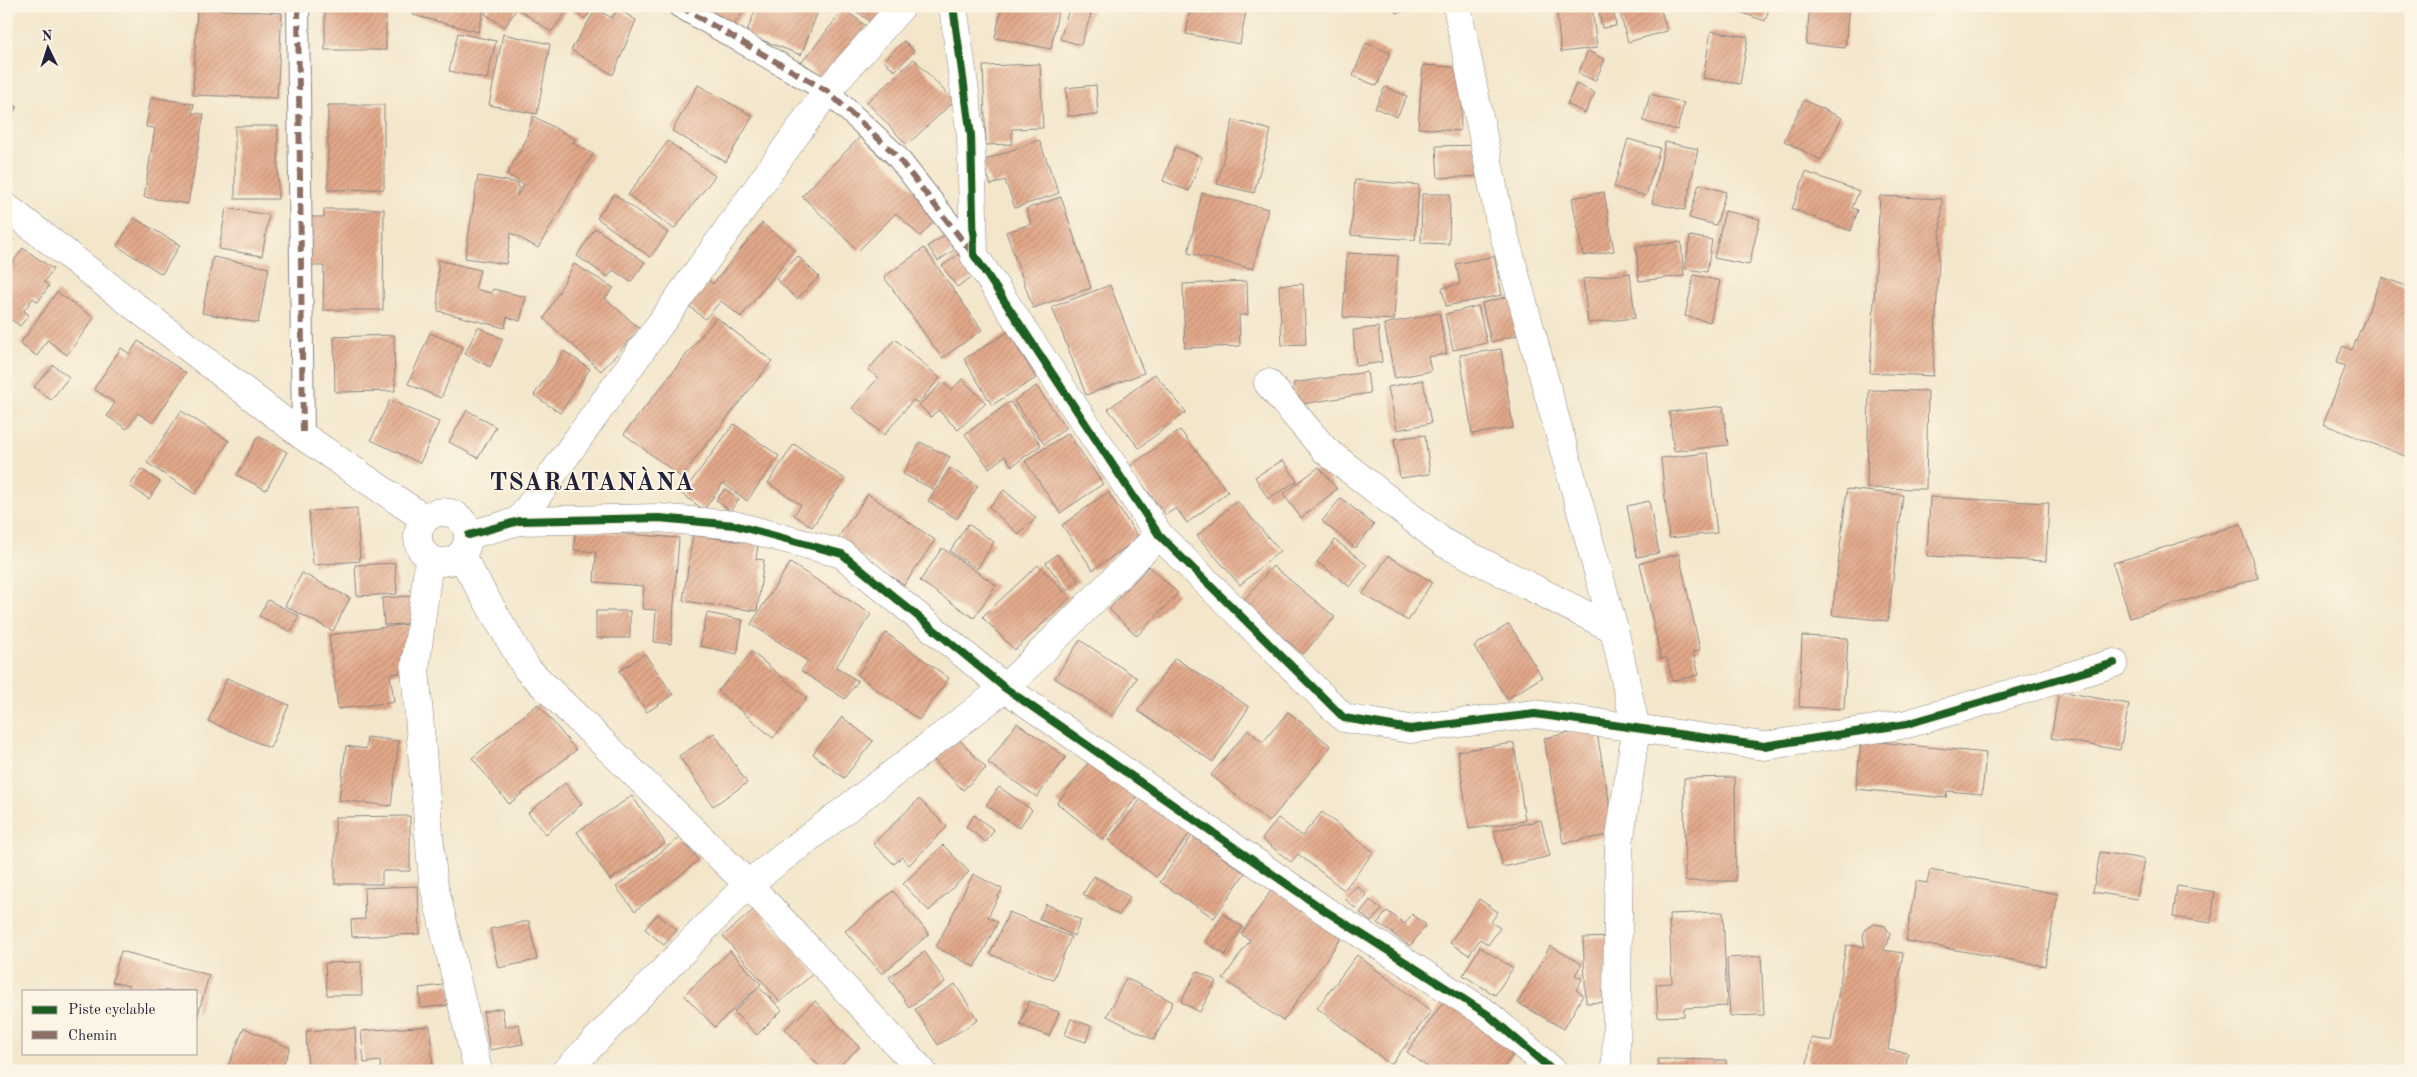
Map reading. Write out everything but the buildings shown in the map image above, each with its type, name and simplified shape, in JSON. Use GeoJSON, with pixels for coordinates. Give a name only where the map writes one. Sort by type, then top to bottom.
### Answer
{"type":"FeatureCollection","features":[{"type":"Feature","properties":{"kind":"street"},"geometry":{"type":"LineString","coordinates":[[298,6],[303,436]]}},
{"type":"Feature","properties":{"kind":"street"},"geometry":{"type":"LineString","coordinates":[[679,6],[827,91],[895,154],[974,255],[1159,535],[1344,718],[1410,729],[1535,714],[1764,746],[1907,724],[2114,663]]}},
{"type":"Feature","properties":{"kind":"street"},"geometry":{"type":"LineString","coordinates":[[519,521],[827,91],[902,6]]}},
{"type":"Feature","properties":{"kind":"street"},"geometry":{"type":"LineString","coordinates":[[953,6],[971,136],[974,255]]}},
{"type":"Feature","properties":{"kind":"street"},"geometry":{"type":"LineString","coordinates":[[1457,6],[1499,217],[1614,630],[1636,729],[1619,844],[1616,1071]]}},
{"type":"Feature","properties":{"kind":"street"},"geometry":{"type":"LineString","coordinates":[[6,207],[303,436],[425,519]]}},
{"type":"Feature","properties":{"kind":"street"},"geometry":{"type":"LineString","coordinates":[[1268,383],[1325,450],[1444,543],[1614,630]]}},
{"type":"Feature","properties":{"kind":"street"},"geometry":{"type":"LineString","coordinates":[[922,1071],[748,884],[527,669],[465,545],[465,524],[457,516],[446,512],[434,513],[425,519],[418,529],[417,541],[421,551],[429,560],[446,562],[465,545],[519,521],[659,518],[724,524],[842,554],[1005,688],[1324,910],[1487,1014],[1553,1071]]}},
{"type":"Feature","properties":{"kind":"street"},"geometry":{"type":"LineString","coordinates":[[566,1071],[748,884],[1005,688],[1159,535]]}},
{"type":"Feature","properties":{"kind":"street"},"geometry":{"type":"LineString","coordinates":[[429,560],[416,669],[433,881],[478,1071]]}},
{"type":"Feature","properties":{"kind":"marked path"},"geometry":{"type":"LineString","coordinates":[[298,6],[303,436]]}},
{"type":"Feature","properties":{"kind":"marked path"},"geometry":{"type":"LineString","coordinates":[[679,6],[827,91],[895,154],[973,254]]}},
{"type":"Feature","properties":{"kind":"cycle path"},"geometry":{"type":"LineString","coordinates":[[953,6],[971,136],[974,255],[1159,535],[1344,718],[1410,729],[1535,714],[1764,746],[1907,724],[2114,663]]}},
{"type":"Feature","properties":{"kind":"cycle path"},"geometry":{"type":"LineString","coordinates":[[469,535],[519,521],[659,518],[734,525],[842,554],[1005,688],[1324,910],[1487,1014],[1553,1071]]}},
{"type":"Feature","properties":{"kind":"district","name":"TSARATANÀNA"},"geometry":{"type":"Point","coordinates":[592,481]}}]}
